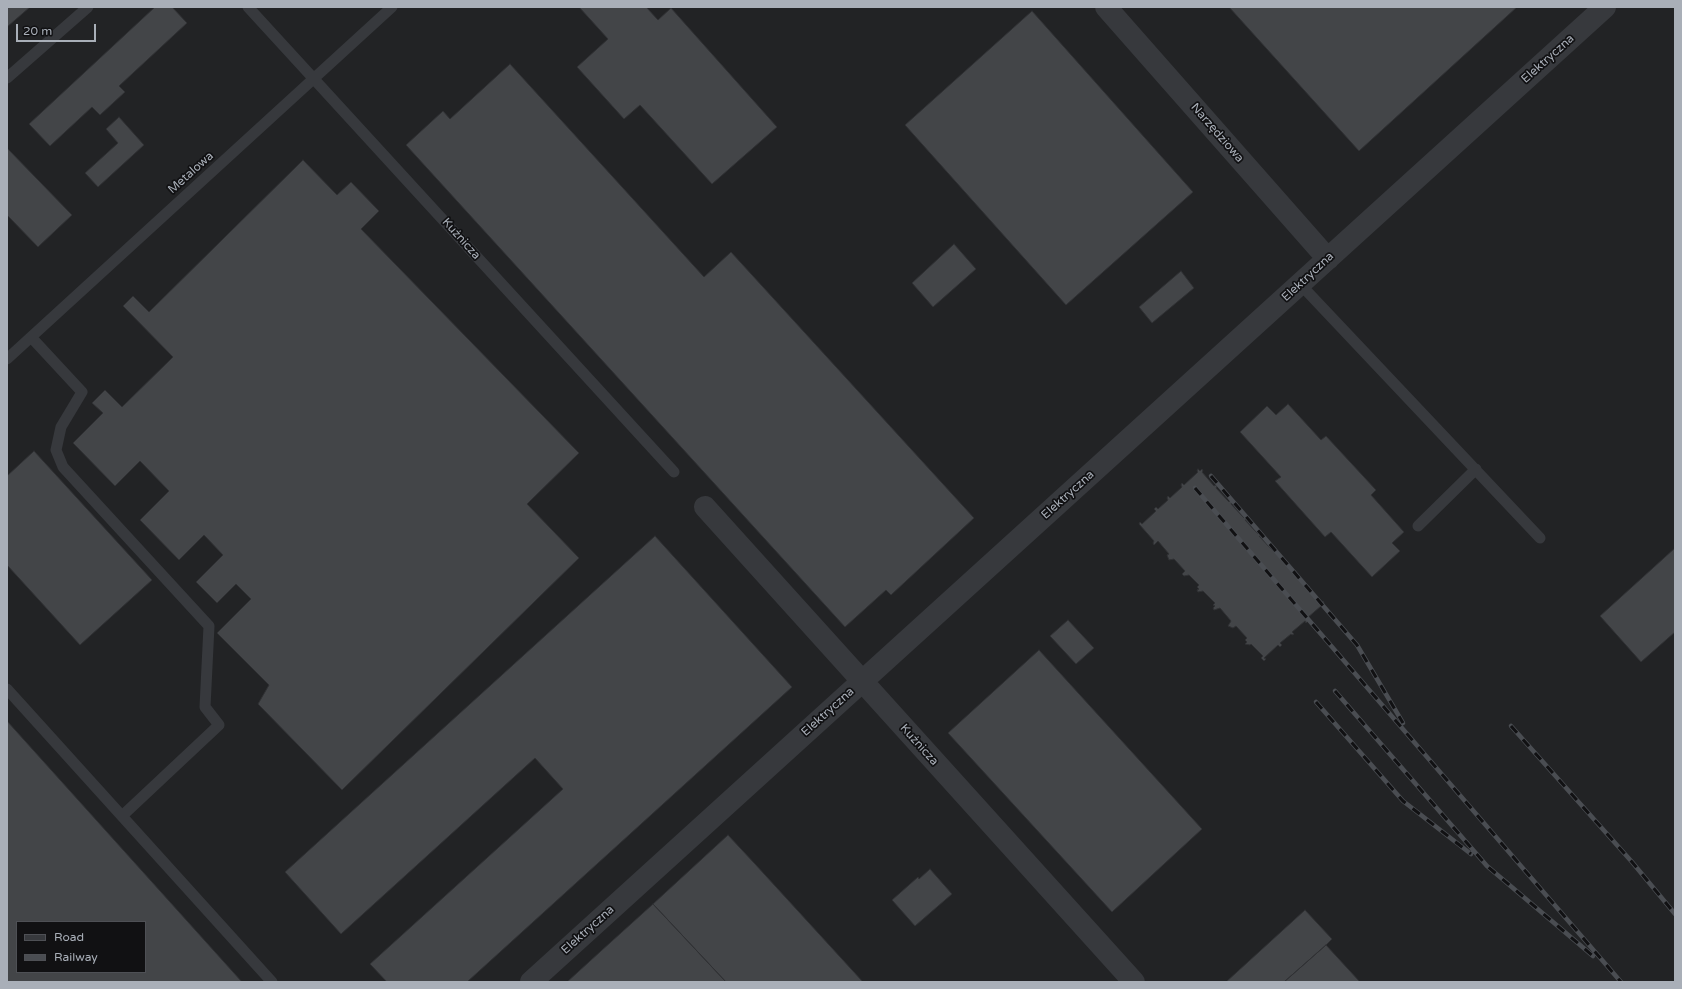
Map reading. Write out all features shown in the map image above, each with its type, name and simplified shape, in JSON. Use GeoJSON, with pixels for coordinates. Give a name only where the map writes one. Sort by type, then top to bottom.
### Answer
{"type":"FeatureCollection","features":[{"type":"Feature","properties":{"kind":"street","name":"Narzędziowa"},"geometry":{"type":"LineString","coordinates":[[1106,7],[1328,259]]}},
{"type":"Feature","properties":{"kind":"street","name":"Elektryczna"},"geometry":{"type":"LineString","coordinates":[[531,982],[1605,7]]}},
{"type":"Feature","properties":{"kind":"street","name":"Kuźnicza"},"geometry":{"type":"LineString","coordinates":[[705,507],[1134,982]]}},
{"type":"Feature","properties":{"kind":"lane"},"geometry":{"type":"LineString","coordinates":[[7,78],[88,7]]}},
{"type":"Feature","properties":{"kind":"lane","name":"Kuźnicza"},"geometry":{"type":"LineString","coordinates":[[248,7],[674,472]]}},
{"type":"Feature","properties":{"kind":"lane","name":"Metalowa"},"geometry":{"type":"LineString","coordinates":[[7,359],[392,7]]}},
{"type":"Feature","properties":{"kind":"lane"},"geometry":{"type":"LineString","coordinates":[[1301,284],[1540,538]]}},
{"type":"Feature","properties":{"kind":"lane"},"geometry":{"type":"LineString","coordinates":[[31,337],[82,392],[60,427],[56,450],[63,467],[209,626],[205,707],[219,725],[122,816]]}},
{"type":"Feature","properties":{"kind":"lane"},"geometry":{"type":"LineString","coordinates":[[1418,526],[1476,469]]}},
{"type":"Feature","properties":{"kind":"lane"},"geometry":{"type":"LineString","coordinates":[[7,689],[272,982]]}},
{"type":"Feature","properties":{"kind":"shaded area"},"geometry":{"type":"Polygon","coordinates":[[[7,7],[1675,7],[1675,982],[7,982],[7,7]]]}},
{"type":"Feature","properties":{"kind":"building"},"geometry":{"type":"Polygon","coordinates":[[[7,7],[30,7],[7,27],[7,7]]]}},
{"type":"Feature","properties":{"kind":"building"},"geometry":{"type":"Polygon","coordinates":[[[155,7],[172,7],[187,23],[119,86],[125,92],[100,115],[92,107],[50,146],[29,124],[155,7]]]}},
{"type":"Feature","properties":{"kind":"building"},"geometry":{"type":"Polygon","coordinates":[[[579,7],[648,7],[647,8],[658,20],[671,8],[777,127],[712,184],[640,105],[624,119],[577,67],[608,39],[579,7]]]}},
{"type":"Feature","properties":{"kind":"building"},"geometry":{"type":"Polygon","coordinates":[[[1229,7],[1517,7],[1359,151],[1229,7]]]}},
{"type":"Feature","properties":{"kind":"building"},"geometry":{"type":"Polygon","coordinates":[[[1032,11],[1193,192],[1066,305],[905,125],[1032,11]]]}},
{"type":"Feature","properties":{"kind":"building"},"geometry":{"type":"Polygon","coordinates":[[[510,64],[704,277],[731,252],[974,518],[891,595],[886,590],[845,627],[406,145],[443,111],[450,119],[510,64]]]}},
{"type":"Feature","properties":{"kind":"building"},"geometry":{"type":"Polygon","coordinates":[[[119,117],[144,145],[98,187],[85,173],[118,143],[106,129],[119,117]]]}},
{"type":"Feature","properties":{"kind":"building"},"geometry":{"type":"Polygon","coordinates":[[[7,148],[72,215],[38,247],[7,215],[7,148]]]}},
{"type":"Feature","properties":{"kind":"building"},"geometry":{"type":"Polygon","coordinates":[[[303,160],[337,195],[351,182],[379,211],[361,229],[579,453],[527,504],[579,558],[342,790],[258,704],[269,685],[217,633],[251,599],[236,584],[217,603],[196,582],[223,555],[204,535],[179,560],[140,520],[169,491],[140,461],[115,486],[73,443],[103,413],[92,403],[105,390],[122,407],[173,357],[123,306],[133,296],[149,312],[303,160]]]}},
{"type":"Feature","properties":{"kind":"building"},"geometry":{"type":"Polygon","coordinates":[[[954,244],[976,269],[933,307],[912,283],[954,244]]]}},
{"type":"Feature","properties":{"kind":"building"},"geometry":{"type":"Polygon","coordinates":[[[1181,271],[1194,288],[1152,323],[1139,307],[1181,271]]]}},
{"type":"Feature","properties":{"kind":"building"},"geometry":{"type":"Polygon","coordinates":[[[1288,404],[1321,440],[1326,436],[1376,490],[1371,495],[1404,532],[1392,543],[1400,551],[1372,577],[1331,532],[1325,537],[1275,481],[1281,477],[1240,432],[1267,406],[1276,415],[1288,404]]]}},
{"type":"Feature","properties":{"kind":"building"},"geometry":{"type":"Polygon","coordinates":[[[34,451],[152,580],[80,645],[7,565],[7,476],[34,451]]]}},
{"type":"Feature","properties":{"kind":"building"},"geometry":{"type":"Polygon","coordinates":[[[1198,469],[1200,471],[1202,469],[1202,472],[1214,486],[1216,485],[1216,488],[1229,502],[1231,500],[1231,504],[1244,518],[1247,518],[1245,520],[1258,534],[1260,532],[1261,534],[1259,536],[1274,552],[1276,550],[1276,553],[1290,569],[1292,568],[1294,570],[1292,571],[1307,587],[1310,587],[1308,589],[1321,603],[1323,601],[1324,603],[1323,608],[1321,606],[1306,619],[1308,621],[1306,623],[1305,621],[1292,632],[1294,634],[1291,634],[1280,643],[1282,645],[1280,647],[1278,645],[1264,658],[1266,659],[1264,661],[1261,658],[1263,656],[1251,644],[1245,644],[1247,642],[1245,640],[1247,638],[1236,626],[1233,628],[1228,626],[1231,621],[1220,608],[1214,610],[1213,608],[1215,606],[1213,605],[1215,603],[1203,591],[1198,592],[1197,590],[1199,589],[1197,587],[1199,585],[1189,575],[1184,576],[1182,574],[1185,571],[1174,559],[1169,560],[1167,555],[1169,554],[1158,541],[1154,545],[1154,541],[1139,524],[1140,522],[1142,524],[1156,511],[1154,509],[1156,507],[1158,509],[1168,500],[1168,496],[1170,498],[1182,487],[1182,483],[1184,485],[1198,472],[1198,469]]]}},
{"type":"Feature","properties":{"kind":"building"},"geometry":{"type":"Polygon","coordinates":[[[655,536],[792,687],[467,982],[387,982],[370,964],[563,789],[535,758],[341,934],[285,872],[655,536]]]}},
{"type":"Feature","properties":{"kind":"building"},"geometry":{"type":"Polygon","coordinates":[[[1675,548],[1675,632],[1641,662],[1600,616],[1675,548]]]}},
{"type":"Feature","properties":{"kind":"building"},"geometry":{"type":"Polygon","coordinates":[[[1068,620],[1094,648],[1076,664],[1050,636],[1068,620]]]}},
{"type":"Feature","properties":{"kind":"building"},"geometry":{"type":"Polygon","coordinates":[[[1039,650],[1202,829],[1112,912],[948,733],[1039,650]]]}},
{"type":"Feature","properties":{"kind":"building"},"geometry":{"type":"Polygon","coordinates":[[[7,721],[242,982],[7,982],[7,721]]]}},
{"type":"Feature","properties":{"kind":"building"},"geometry":{"type":"Polygon","coordinates":[[[728,835],[863,982],[726,982],[653,904],[728,835]]]}},
{"type":"Feature","properties":{"kind":"building"},"geometry":{"type":"Polygon","coordinates":[[[930,869],[952,894],[915,926],[892,900],[918,877],[919,879],[930,869]]]}},
{"type":"Feature","properties":{"kind":"building"},"geometry":{"type":"Polygon","coordinates":[[[653,904],[726,982],[567,982],[601,951],[653,904]]]}},
{"type":"Feature","properties":{"kind":"building"},"geometry":{"type":"Polygon","coordinates":[[[1305,910],[1332,939],[1326,945],[1284,982],[1226,982],[1305,910]]]}},
{"type":"Feature","properties":{"kind":"building"},"geometry":{"type":"Polygon","coordinates":[[[1326,945],[1360,982],[1284,982],[1326,945]]]}},
{"type":"Feature","properties":{"kind":"railway"},"geometry":{"type":"LineString","coordinates":[[1211,476],[1357,645],[1403,723]]}},
{"type":"Feature","properties":{"kind":"railway"},"geometry":{"type":"LineString","coordinates":[[1195,488],[1621,982]]}},
{"type":"Feature","properties":{"kind":"railway"},"geometry":{"type":"LineString","coordinates":[[1335,691],[1487,866],[1593,956]]}},
{"type":"Feature","properties":{"kind":"railway"},"geometry":{"type":"LineString","coordinates":[[1316,702],[1403,801],[1471,854]]}},
{"type":"Feature","properties":{"kind":"railway"},"geometry":{"type":"LineString","coordinates":[[1511,726],[1632,862],[1675,914]]}}]}
